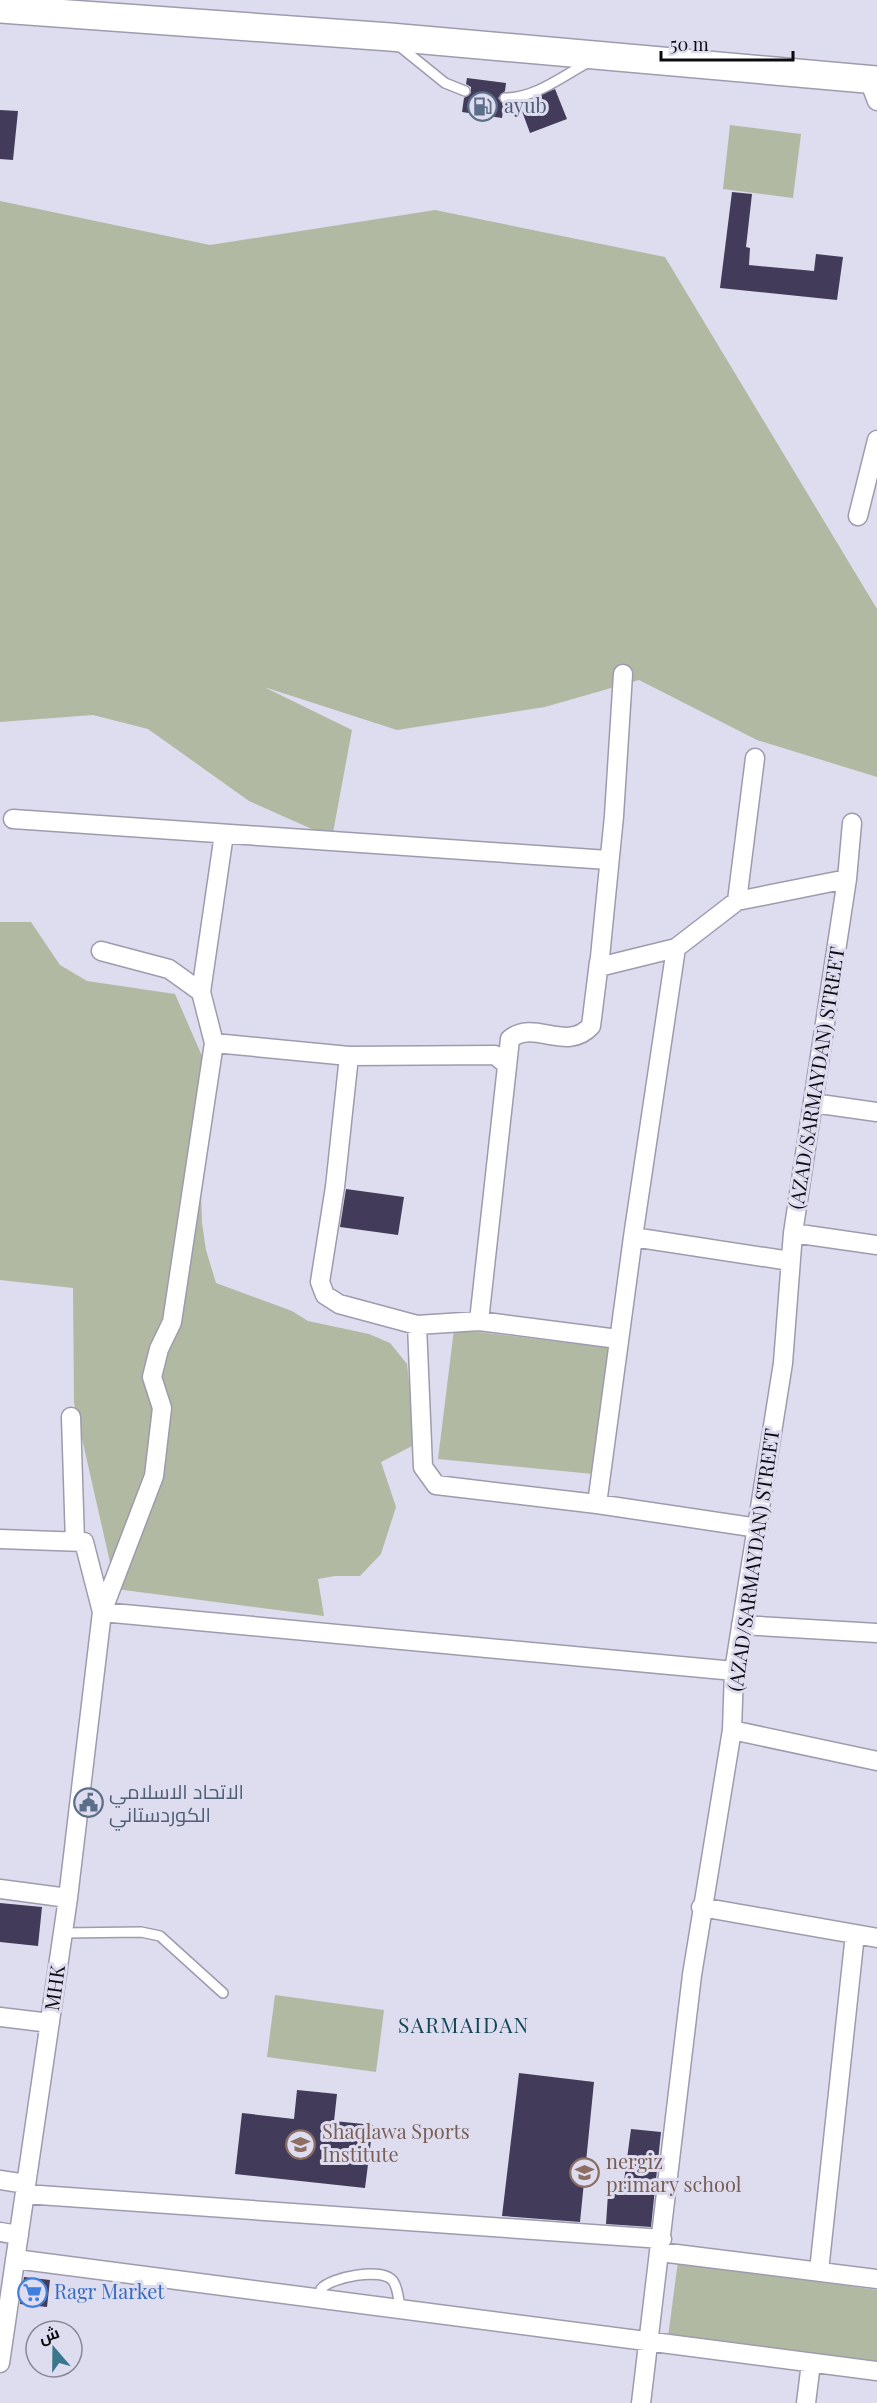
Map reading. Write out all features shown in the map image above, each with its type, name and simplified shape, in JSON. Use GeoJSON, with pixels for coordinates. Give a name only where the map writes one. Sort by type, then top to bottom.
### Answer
{"type":"FeatureCollection","features":[{"type":"Feature","properties":{"kind":"main road"},"geometry":{"type":"LineString","coordinates":[[0,9],[390,37],[874,87]]}},
{"type":"Feature","properties":{"kind":"street"},"geometry":{"type":"LineString","coordinates":[[858,516],[877,440]]}},
{"type":"Feature","properties":{"kind":"street"},"geometry":{"type":"LineString","coordinates":[[479,1322],[510,1038],[515,1034],[529,1033],[574,1038],[591,1026],[599,962],[623,675]]}},
{"type":"Feature","properties":{"kind":"street"},"geometry":{"type":"LineString","coordinates":[[737,901],[755,758]]}},
{"type":"Feature","properties":{"kind":"street"},"geometry":{"type":"LineString","coordinates":[[13,819],[608,861]]}},
{"type":"Feature","properties":{"kind":"street","name":"(AZAD/SARMAYDAN) STREET"},"geometry":{"type":"LineString","coordinates":[[641,2403],[701,1907],[732,1730],[734,1671],[783,1363],[793,1233],[847,879],[852,823]]}},
{"type":"Feature","properties":{"kind":"street"},"geometry":{"type":"LineString","coordinates":[[102,1612],[154,1476],[162,1408],[152,1377],[159,1349],[172,1322],[214,1043],[201,992],[224,834]]}},
{"type":"Feature","properties":{"kind":"street"},"geometry":{"type":"LineString","coordinates":[[599,962],[599,967],[676,948],[737,901],[847,879]]}},
{"type":"Feature","properties":{"kind":"street"},"geometry":{"type":"LineString","coordinates":[[597,1504],[618,1339],[676,948]]}},
{"type":"Feature","properties":{"kind":"street"},"geometry":{"type":"LineString","coordinates":[[101,951],[169,969],[201,992]]}},
{"type":"Feature","properties":{"kind":"street"},"geometry":{"type":"LineString","coordinates":[[214,1043],[349,1056],[495,1055],[506,1064]]}},
{"type":"Feature","properties":{"kind":"street"},"geometry":{"type":"LineString","coordinates":[[349,1056],[335,1187],[320,1282],[325,1295],[339,1304],[417,1325],[479,1322],[618,1339]]}},
{"type":"Feature","properties":{"kind":"street"},"geometry":{"type":"LineString","coordinates":[[813,1103],[877,1112]]}},
{"type":"Feature","properties":{"kind":"street"},"geometry":{"type":"LineString","coordinates":[[793,1233],[877,1245]]}},
{"type":"Feature","properties":{"kind":"street"},"geometry":{"type":"LineString","coordinates":[[633,1237],[790,1261]]}},
{"type":"Feature","properties":{"kind":"street"},"geometry":{"type":"LineString","coordinates":[[417,1325],[423,1467],[436,1485],[597,1504],[758,1528]]}},
{"type":"Feature","properties":{"kind":"street"},"geometry":{"type":"LineString","coordinates":[[71,1418],[75,1542]]}},
{"type":"Feature","properties":{"kind":"street"},"geometry":{"type":"LineString","coordinates":[[0,1539],[84,1542],[102,1612]]}},
{"type":"Feature","properties":{"kind":"street"},"geometry":{"type":"LineString","coordinates":[[102,1612],[734,1671]]}},
{"type":"Feature","properties":{"kind":"street","name":"MHK"},"geometry":{"type":"LineString","coordinates":[[0,2358],[68,1898],[102,1612]]}},
{"type":"Feature","properties":{"kind":"street"},"geometry":{"type":"LineString","coordinates":[[741,1625],[877,1633]]}},
{"type":"Feature","properties":{"kind":"street"},"geometry":{"type":"LineString","coordinates":[[732,1730],[877,1761]]}},
{"type":"Feature","properties":{"kind":"street"},"geometry":{"type":"LineString","coordinates":[[0,1889],[68,1898]]}},
{"type":"Feature","properties":{"kind":"street"},"geometry":{"type":"LineString","coordinates":[[701,1907],[877,1938]]}},
{"type":"Feature","properties":{"kind":"street"},"geometry":{"type":"LineString","coordinates":[[819,2271],[855,1934]]}},
{"type":"Feature","properties":{"kind":"street"},"geometry":{"type":"LineString","coordinates":[[0,2017],[50,2023]]}},
{"type":"Feature","properties":{"kind":"street"},"geometry":{"type":"LineString","coordinates":[[0,2180],[26,2189],[661,2245],[877,2279]]}},
{"type":"Feature","properties":{"kind":"street"},"geometry":{"type":"LineString","coordinates":[[0,2232],[19,2235]]}},
{"type":"Feature","properties":{"kind":"street"},"geometry":{"type":"LineString","coordinates":[[15,2259],[877,2371]]}},
{"type":"Feature","properties":{"kind":"street"},"geometry":{"type":"LineString","coordinates":[[806,2403],[812,2363]]}},
{"type":"Feature","properties":{"kind":"lane"},"geometry":{"type":"LineString","coordinates":[[390,37],[445,83],[465,91]]}},
{"type":"Feature","properties":{"kind":"lane"},"geometry":{"type":"LineString","coordinates":[[504,98],[530,93],[551,84],[598,57]]}},
{"type":"Feature","properties":{"kind":"lane"},"geometry":{"type":"LineString","coordinates":[[63,1933],[141,1932],[160,1936],[223,1993]]}},
{"type":"Feature","properties":{"kind":"lane"},"geometry":{"type":"LineString","coordinates":[[320,2299],[321,2289],[334,2279],[386,2276],[393,2281],[400,2309]]}},
{"type":"Feature","properties":{"kind":"green space"},"geometry":{"type":"Polygon","coordinates":[[[730,125],[801,134],[793,198],[723,189],[730,125]]]}},
{"type":"Feature","properties":{"kind":"green space"},"geometry":{"type":"Polygon","coordinates":[[[0,201],[210,245],[435,210],[665,257],[877,609],[877,777],[757,740],[639,680],[545,707],[397,730],[264,687],[352,730],[332,838],[249,801],[148,729],[93,715],[0,722],[0,201]]]}},
{"type":"Feature","properties":{"kind":"green space"},"geometry":{"type":"Polygon","coordinates":[[[0,922],[31,922],[60,965],[87,981],[175,994],[206,1065],[199,1134],[202,1223],[206,1250],[216,1283],[292,1311],[308,1321],[369,1334],[390,1343],[407,1364],[416,1444],[381,1462],[396,1507],[381,1554],[360,1576],[318,1579],[324,1616],[116,1589],[74,1403],[73,1288],[0,1280],[0,922]]]}},
{"type":"Feature","properties":{"kind":"green space"},"geometry":{"type":"Polygon","coordinates":[[[454,1329],[610,1348],[593,1474],[438,1459],[454,1329]]]}},
{"type":"Feature","properties":{"kind":"green space"},"geometry":{"type":"Polygon","coordinates":[[[275,1995],[384,2010],[376,2072],[267,2057],[275,1995]]]}},
{"type":"Feature","properties":{"kind":"green space"},"geometry":{"type":"Polygon","coordinates":[[[678,2261],[877,2290],[877,2363],[668,2337],[678,2261]]]}},
{"type":"Feature","properties":{"kind":"building"},"geometry":{"type":"Polygon","coordinates":[[[467,78],[506,83],[505,91],[498,98],[504,104],[502,118],[462,112],[464,98],[471,93],[471,87],[466,84],[467,78]]]}},
{"type":"Feature","properties":{"kind":"building"},"geometry":{"type":"Polygon","coordinates":[[[555,89],[567,119],[530,133],[519,103],[555,89]]]}},
{"type":"Feature","properties":{"kind":"building"},"geometry":{"type":"Polygon","coordinates":[[[0,110],[18,111],[13,160],[0,159],[0,110]]]}},
{"type":"Feature","properties":{"kind":"building"},"geometry":{"type":"Polygon","coordinates":[[[732,192],[752,194],[746,247],[750,248],[749,265],[814,271],[816,254],[843,257],[837,300],[720,288],[732,192]]]}},
{"type":"Feature","properties":{"kind":"building"},"geometry":{"type":"Polygon","coordinates":[[[346,1189],[404,1197],[398,1235],[340,1227],[346,1189]]]}},
{"type":"Feature","properties":{"kind":"building"},"geometry":{"type":"Polygon","coordinates":[[[0,1903],[42,1907],[38,1946],[0,1942],[0,1903]]]}},
{"type":"Feature","properties":{"kind":"building"},"geometry":{"type":"Polygon","coordinates":[[[519,2073],[594,2082],[580,2222],[502,2216],[519,2073]]]}},
{"type":"Feature","properties":{"kind":"building"},"geometry":{"type":"Polygon","coordinates":[[[297,2090],[337,2094],[334,2121],[373,2125],[365,2188],[235,2174],[242,2113],[294,2119],[297,2090]]]}},
{"type":"Feature","properties":{"kind":"building"},"geometry":{"type":"Polygon","coordinates":[[[631,2129],[661,2132],[651,2227],[606,2224],[609,2179],[624,2181],[631,2129]]]}},
{"type":"Feature","properties":{"kind":"building","name":"Ragr Market"},"geometry":{"type":"Polygon","coordinates":[[[24,2277],[50,2280],[47,2307],[20,2304],[24,2277]]]}},
{"type":"Feature","properties":{"kind":"place","name":"ayub"},"geometry":{"type":"Point","coordinates":[483,106]}},
{"type":"Feature","properties":{"kind":"place","name":"الاتحاد الاسلامي الكوردستاني"},"geometry":{"type":"Point","coordinates":[88,1803]}},
{"type":"Feature","properties":{"kind":"place","name":"Shaqlawa Sports Institute"},"geometry":{"type":"Point","coordinates":[301,2144]}},
{"type":"Feature","properties":{"kind":"place","name":"nergiz primary school"},"geometry":{"type":"Point","coordinates":[585,2173]}},
{"type":"Feature","properties":{"kind":"place","name":"Ragr Market"},"geometry":{"type":"Point","coordinates":[33,2292]}},
{"type":"Feature","properties":{"kind":"district","name":"SARMAIDAN"},"geometry":{"type":"Point","coordinates":[464,2026]}}]}
